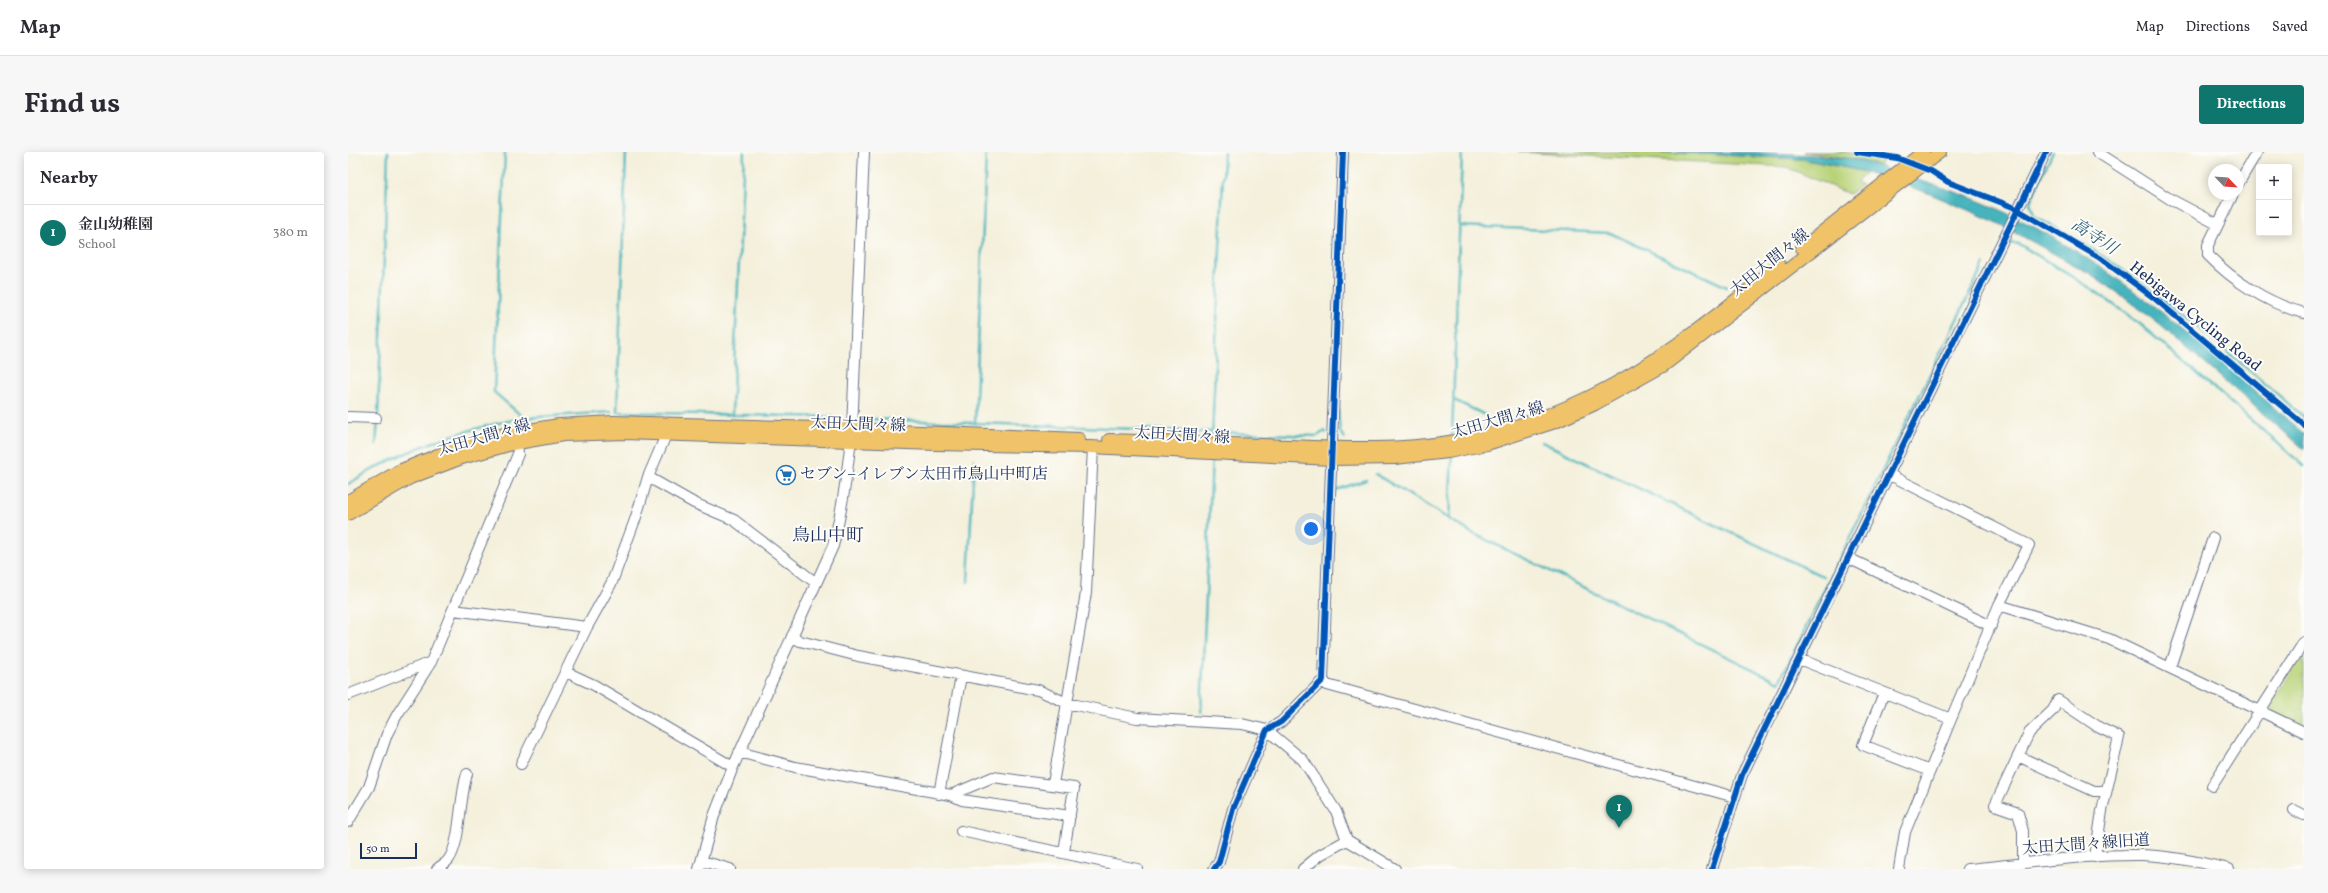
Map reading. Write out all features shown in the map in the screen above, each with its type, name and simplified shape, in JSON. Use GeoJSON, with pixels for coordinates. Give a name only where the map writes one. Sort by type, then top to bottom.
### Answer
{"type":"FeatureCollection","features":[{"type":"Feature","properties":{"kind":"main road","name":"太田大間々線"},"geometry":{"type":"LineString","coordinates":[[1912,167],[1923,152]]}},
{"type":"Feature","properties":{"kind":"main road","name":"太田大間々線"},"geometry":{"type":"LineString","coordinates":[[348,514],[410,478],[462,458],[517,443],[563,435],[624,433],[851,441],[1333,454],[1449,442],[1517,424],[1589,397],[1649,362],[1698,328],[1912,167],[1940,152]]}},
{"type":"Feature","properties":{"kind":"main road","name":"太田大間々線"},"geometry":{"type":"LineString","coordinates":[[348,501],[399,471],[457,447],[504,434],[559,425],[612,422],[852,429],[1333,454]]}},
{"type":"Feature","properties":{"kind":"street"},"geometry":{"type":"LineString","coordinates":[[730,869],[701,865],[714,816],[739,752],[833,546],[840,519],[852,429],[864,152]]}},
{"type":"Feature","properties":{"kind":"street"},"geometry":{"type":"LineString","coordinates":[[1343,152],[1333,454],[1323,680],[1327,685],[1334,687],[1735,796]]}},
{"type":"Feature","properties":{"kind":"street"},"geometry":{"type":"LineString","coordinates":[[1712,869],[1742,775],[2046,152]]}},
{"type":"Feature","properties":{"kind":"street"},"geometry":{"type":"LineString","coordinates":[[2097,152],[2170,199],[2217,224]]}},
{"type":"Feature","properties":{"kind":"street"},"geometry":{"type":"LineString","coordinates":[[2244,174],[2257,152]]}},
{"type":"Feature","properties":{"kind":"street"},"geometry":{"type":"LineString","coordinates":[[2230,200],[2217,224],[2206,251],[2218,266],[2271,302],[2304,313]]}},
{"type":"Feature","properties":{"kind":"street"},"geometry":{"type":"LineString","coordinates":[[348,417],[376,418]]}},
{"type":"Feature","properties":{"kind":"street"},"geometry":{"type":"LineString","coordinates":[[521,764],[587,627],[612,582],[636,517],[648,476],[666,435]]}},
{"type":"Feature","properties":{"kind":"street"},"geometry":{"type":"LineString","coordinates":[[348,822],[369,787],[387,734],[397,715],[431,662],[518,454],[517,443]]}},
{"type":"Feature","properties":{"kind":"street"},"geometry":{"type":"LineString","coordinates":[[1053,784],[1086,593],[1093,447]]}},
{"type":"Feature","properties":{"kind":"street"},"geometry":{"type":"LineString","coordinates":[[1888,474],[2029,545],[1999,605],[1950,719],[1906,832],[1899,869]]}},
{"type":"Feature","properties":{"kind":"street"},"geometry":{"type":"LineString","coordinates":[[648,476],[694,502],[734,520],[816,583]]}},
{"type":"Feature","properties":{"kind":"street"},"geometry":{"type":"LineString","coordinates":[[2170,667],[2213,538]]}},
{"type":"Feature","properties":{"kind":"street"},"geometry":{"type":"LineString","coordinates":[[1848,558],[1991,626]]}},
{"type":"Feature","properties":{"kind":"street"},"geometry":{"type":"LineString","coordinates":[[1999,605],[2109,639],[2304,732]]}},
{"type":"Feature","properties":{"kind":"street"},"geometry":{"type":"LineString","coordinates":[[453,610],[587,627]]}},
{"type":"Feature","properties":{"kind":"street"},"geometry":{"type":"LineString","coordinates":[[792,636],[800,641],[858,656],[1038,690],[1067,703],[1137,718],[1242,724],[1267,730],[1303,760],[1336,811],[1347,840],[1395,869]]}},
{"type":"Feature","properties":{"kind":"street"},"geometry":{"type":"LineString","coordinates":[[2212,786],[2304,642]]}},
{"type":"Feature","properties":{"kind":"street"},"geometry":{"type":"LineString","coordinates":[[1799,659],[1950,719]]}},
{"type":"Feature","properties":{"kind":"street"},"geometry":{"type":"LineString","coordinates":[[348,695],[431,662]]}},
{"type":"Feature","properties":{"kind":"street"},"geometry":{"type":"LineString","coordinates":[[566,672],[594,685],[733,767]]}},
{"type":"Feature","properties":{"kind":"street"},"geometry":{"type":"LineString","coordinates":[[939,794],[961,676]]}},
{"type":"Feature","properties":{"kind":"street"},"geometry":{"type":"LineString","coordinates":[[1214,869],[1219,862],[1239,792],[1267,730],[1281,722],[1323,680]]}},
{"type":"Feature","properties":{"kind":"street"},"geometry":{"type":"LineString","coordinates":[[1884,693],[1863,745],[1930,771]]}},
{"type":"Feature","properties":{"kind":"street"},"geometry":{"type":"LineString","coordinates":[[2023,864],[2023,831],[2018,813],[1996,805],[2029,733],[2053,710],[2058,700],[2100,728],[2119,737],[2106,791],[2095,857]]}},
{"type":"Feature","properties":{"kind":"street"},"geometry":{"type":"LineString","coordinates":[[739,752],[795,767],[951,795],[962,800],[1070,816]]}},
{"type":"Feature","properties":{"kind":"street"},"geometry":{"type":"LineString","coordinates":[[2018,756],[2094,790],[2106,791]]}},
{"type":"Feature","properties":{"kind":"street"},"geometry":{"type":"LineString","coordinates":[[437,869],[448,861],[452,854],[458,829],[462,791],[467,774]]}},
{"type":"Feature","properties":{"kind":"street"},"geometry":{"type":"LineString","coordinates":[[951,795],[993,777],[1074,788],[1064,852]]}},
{"type":"Feature","properties":{"kind":"street"},"geometry":{"type":"LineString","coordinates":[[2294,810],[2304,815]]}},
{"type":"Feature","properties":{"kind":"street"},"geometry":{"type":"LineString","coordinates":[[961,831],[1064,852],[1137,869]]}},
{"type":"Feature","properties":{"kind":"street"},"geometry":{"type":"LineString","coordinates":[[1303,869],[1320,855],[1347,840]]}},
{"type":"Feature","properties":{"kind":"street","name":"太田大間々線旧道"},"geometry":{"type":"LineString","coordinates":[[1967,869],[2023,864],[2051,865],[2095,857],[2142,855],[2170,857],[2229,869]]}},
{"type":"Feature","properties":{"kind":"green space"},"geometry":{"type":"Polygon","coordinates":[[[1519,152],[1662,152],[1801,159],[1866,172],[1857,182],[1862,185],[1849,194],[1786,167],[1519,152]]]}},
{"type":"Feature","properties":{"kind":"green space"},"geometry":{"type":"Polygon","coordinates":[[[1804,152],[1843,152],[1883,159],[1880,165],[1848,158],[1804,152]]]}},
{"type":"Feature","properties":{"kind":"green space"},"geometry":{"type":"Polygon","coordinates":[[[2304,652],[2304,727],[2271,711],[2270,705],[2304,652]]]}},
{"type":"Feature","properties":{"kind":"water"},"geometry":{"type":"Polygon","coordinates":[[[1662,152],[1779,153],[1848,158],[1878,166],[1983,203],[2034,227],[2083,256],[2174,322],[2218,358],[2304,434],[2304,449],[2160,325],[2127,299],[2089,273],[1998,223],[1928,193],[1866,172],[1833,165],[1801,159],[1662,152]]]}},
{"type":"Feature","properties":{"kind":"waterway"},"geometry":{"type":"LineString","coordinates":[[378,415],[388,152]]}},
{"type":"Feature","properties":{"kind":"waterway"},"geometry":{"type":"LineString","coordinates":[[505,152],[494,392],[524,418],[611,412]]}},
{"type":"Feature","properties":{"kind":"waterway"},"geometry":{"type":"LineString","coordinates":[[626,152],[617,412],[832,417]]}},
{"type":"Feature","properties":{"kind":"waterway"},"geometry":{"type":"LineString","coordinates":[[732,414],[744,152]]}},
{"type":"Feature","properties":{"kind":"waterway"},"geometry":{"type":"LineString","coordinates":[[975,424],[986,152]]}},
{"type":"Feature","properties":{"kind":"waterway"},"geometry":{"type":"LineString","coordinates":[[1212,440],[1224,152]]}},
{"type":"Feature","properties":{"kind":"waterway"},"geometry":{"type":"LineString","coordinates":[[1452,437],[1462,152]]}},
{"type":"Feature","properties":{"kind":"waterway","name":"高寺川"},"geometry":{"type":"LineString","coordinates":[[2053,152],[2030,202],[2034,216],[2071,236],[2141,283],[2208,335],[2304,417]]}},
{"type":"Feature","properties":{"kind":"waterway"},"geometry":{"type":"LineString","coordinates":[[1347,180],[1349,157]]}},
{"type":"Feature","properties":{"kind":"waterway"},"geometry":{"type":"LineString","coordinates":[[1460,226],[1610,233],[1727,287]]}},
{"type":"Feature","properties":{"kind":"waterway"},"geometry":{"type":"LineString","coordinates":[[2000,256],[2010,243],[2019,244],[2095,291],[2140,324],[2304,466]]}},
{"type":"Feature","properties":{"kind":"waterway"},"geometry":{"type":"LineString","coordinates":[[1375,474],[1472,533],[1779,682],[1984,264]]}},
{"type":"Feature","properties":{"kind":"waterway"},"geometry":{"type":"LineString","coordinates":[[1454,400],[1485,415]]}},
{"type":"Feature","properties":{"kind":"waterway"},"geometry":{"type":"LineString","coordinates":[[1338,410],[1340,432],[1345,438]]}},
{"type":"Feature","properties":{"kind":"waterway"},"geometry":{"type":"LineString","coordinates":[[348,484],[389,461],[433,442],[478,428],[524,418]]}},
{"type":"Feature","properties":{"kind":"waterway"},"geometry":{"type":"LineString","coordinates":[[872,419],[1317,436],[1325,431],[1326,433]]}},
{"type":"Feature","properties":{"kind":"waterway"},"geometry":{"type":"LineString","coordinates":[[376,444],[378,420]]}},
{"type":"Feature","properties":{"kind":"waterway"},"geometry":{"type":"LineString","coordinates":[[1542,442],[1824,577]]}},
{"type":"Feature","properties":{"kind":"waterway"},"geometry":{"type":"LineString","coordinates":[[1449,520],[1452,454]]}},
{"type":"Feature","properties":{"kind":"waterway"},"geometry":{"type":"LineString","coordinates":[[1201,712],[1212,457]]}},
{"type":"Feature","properties":{"kind":"waterway"},"geometry":{"type":"LineString","coordinates":[[968,582],[974,459]]}},
{"type":"Feature","properties":{"kind":"waterway"},"geometry":{"type":"LineString","coordinates":[[1336,490],[1366,480]]}},
{"type":"Feature","properties":{"kind":"cycle path"},"geometry":{"type":"LineString","coordinates":[[1214,869],[1219,862],[1233,809],[1267,730],[1281,722],[1323,680],[1343,152]]}},
{"type":"Feature","properties":{"kind":"cycle path","name":"Hebigawa Cycling Road"},"geometry":{"type":"LineString","coordinates":[[1857,152],[1897,158],[1931,171],[1948,182],[2013,207],[2100,258],[2153,297],[2304,425]]}},
{"type":"Feature","properties":{"kind":"cycle path"},"geometry":{"type":"LineString","coordinates":[[1712,869],[1742,775],[2046,152]]}},
{"type":"Feature","properties":{"kind":"place","name":"セブン−イレブン太田市鳥山中町店"},"geometry":{"type":"Point","coordinates":[786,475]}},
{"type":"Feature","properties":{"kind":"place","name":"金山幼稚園"},"geometry":{"type":"Point","coordinates":[1619,828]}},
{"type":"Feature","properties":{"kind":"district","name":"鳥山中町"},"geometry":{"type":"Point","coordinates":[828,536]}}]}
